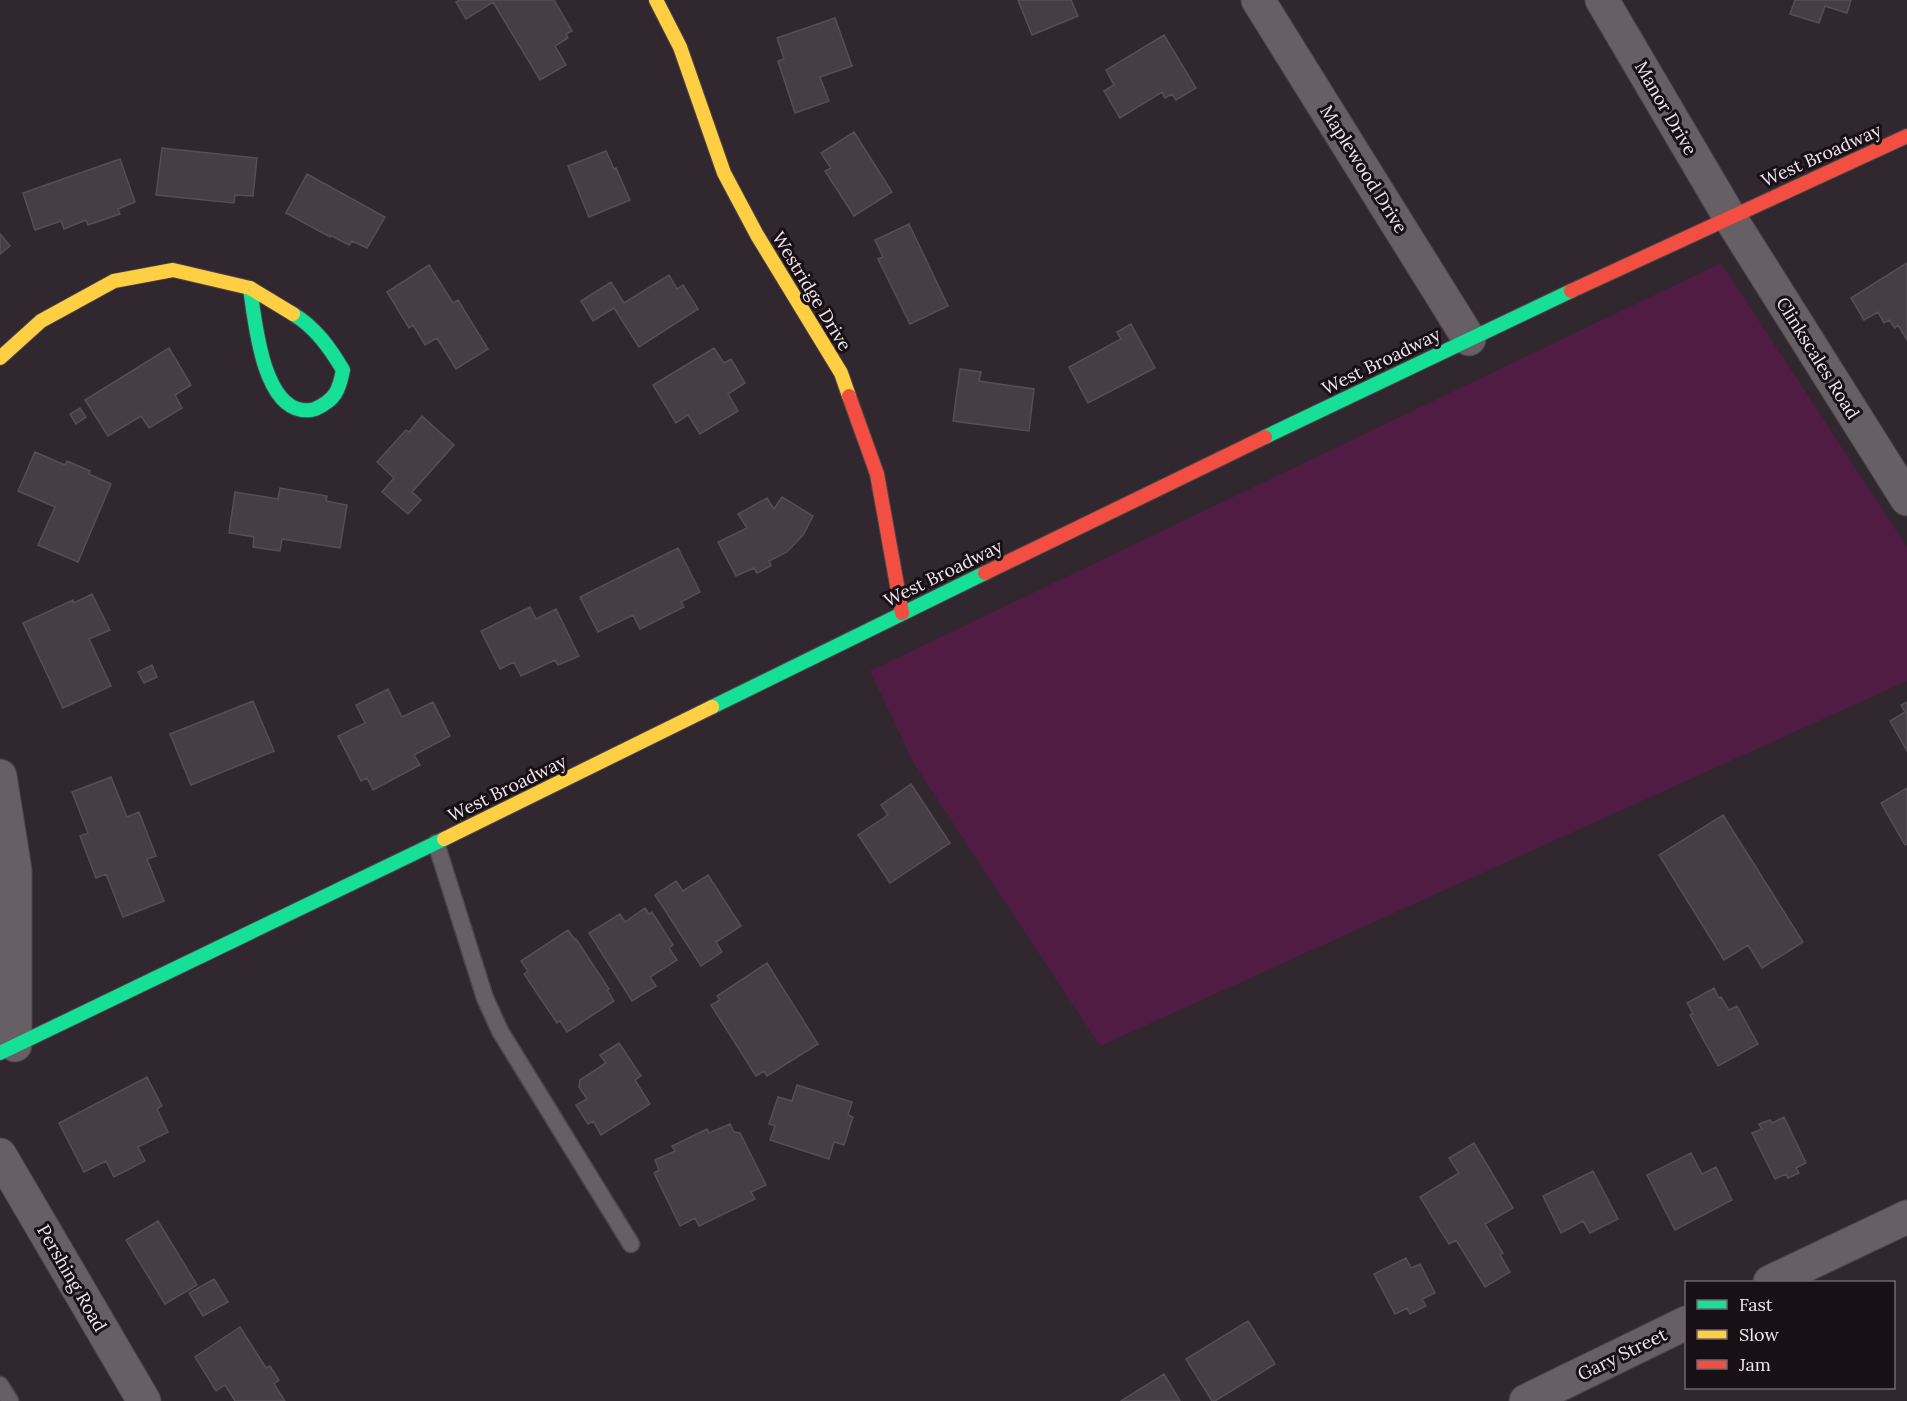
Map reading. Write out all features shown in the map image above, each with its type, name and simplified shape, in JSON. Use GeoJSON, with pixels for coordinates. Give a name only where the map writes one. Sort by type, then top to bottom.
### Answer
{"type":"FeatureCollection","features":[{"type":"Feature","properties":{"kind":"main road","name":"Westridge Drive"},"geometry":{"type":"LineString","coordinates":[[656,0],[680,48],[724,173],[757,235],[841,372],[877,474],[902,613]]}},
{"type":"Feature","properties":{"kind":"main road","name":"West Broadway"},"geometry":{"type":"LineString","coordinates":[[8,1049],[1470,339],[1729,216],[1907,136]]}},
{"type":"Feature","properties":{"kind":"main road"},"geometry":{"type":"LineString","coordinates":[[0,358],[41,321],[114,281],[173,270],[250,288],[306,322],[333,351],[343,370],[340,387],[329,403],[310,411],[291,408],[276,392],[260,350],[250,288]]}},
{"type":"Feature","properties":{"kind":"street","name":"Maplewood Drive"},"geometry":{"type":"LineString","coordinates":[[1258,0],[1470,339]]}},
{"type":"Feature","properties":{"kind":"street","name":"Manor Drive"},"geometry":{"type":"LineString","coordinates":[[1602,0],[1729,216]]}},
{"type":"Feature","properties":{"kind":"street","name":"Clinkscales Road"},"geometry":{"type":"LineString","coordinates":[[1729,216],[1907,500]]}},
{"type":"Feature","properties":{"kind":"street"},"geometry":{"type":"LineString","coordinates":[[0,776],[15,870],[8,1049]]}},
{"type":"Feature","properties":{"kind":"street","name":"Pershing Road"},"geometry":{"type":"LineString","coordinates":[[0,1155],[144,1401]]}},
{"type":"Feature","properties":{"kind":"street"},"geometry":{"type":"LineString","coordinates":[[1772,1281],[1907,1216]]}},
{"type":"Feature","properties":{"kind":"street","name":"Gary Street"},"geometry":{"type":"LineString","coordinates":[[1526,1401],[1685,1323]]}},
{"type":"Feature","properties":{"kind":"lane"},"geometry":{"type":"LineString","coordinates":[[436,843],[485,998],[500,1031],[632,1244]]}},
{"type":"Feature","properties":{"kind":"lane"},"geometry":{"type":"LineString","coordinates":[[0,1385],[10,1401]]}},
{"type":"Feature","properties":{"kind":"shaded area"},"geometry":{"type":"Polygon","coordinates":[[[1721,263],[1907,547],[1907,681],[1100,1046],[914,764],[870,671],[1721,263]]]}},
{"type":"Feature","properties":{"kind":"building"},"geometry":{"type":"Polygon","coordinates":[[[460,0],[554,0],[572,31],[566,34],[568,38],[555,46],[566,65],[540,80],[493,2],[466,19],[456,2],[460,0]]]}},
{"type":"Feature","properties":{"kind":"building"},"geometry":{"type":"Polygon","coordinates":[[[1018,0],[1071,0],[1078,16],[1032,35],[1018,0]]]}},
{"type":"Feature","properties":{"kind":"building"},"geometry":{"type":"Polygon","coordinates":[[[1795,0],[1851,0],[1847,13],[1825,6],[1819,23],[1790,14],[1795,0]]]}},
{"type":"Feature","properties":{"kind":"building"},"geometry":{"type":"Polygon","coordinates":[[[835,18],[852,66],[820,77],[829,101],[795,113],[778,61],[784,59],[777,38],[835,18]]]}},
{"type":"Feature","properties":{"kind":"building"},"geometry":{"type":"Polygon","coordinates":[[[1164,35],[1196,88],[1176,100],[1172,94],[1165,98],[1162,92],[1120,118],[1104,91],[1114,85],[1106,70],[1164,35]]]}},
{"type":"Feature","properties":{"kind":"building"},"geometry":{"type":"Polygon","coordinates":[[[854,132],[892,192],[854,216],[825,171],[831,168],[821,153],[854,132]]]}},
{"type":"Feature","properties":{"kind":"building"},"geometry":{"type":"Polygon","coordinates":[[[162,148],[257,158],[253,196],[235,195],[234,203],[156,195],[162,148]]]}},
{"type":"Feature","properties":{"kind":"building"},"geometry":{"type":"Polygon","coordinates":[[[606,151],[630,200],[589,217],[568,166],[606,151]]]}},
{"type":"Feature","properties":{"kind":"building"},"geometry":{"type":"Polygon","coordinates":[[[120,159],[135,202],[118,209],[120,214],[88,225],[86,220],[64,229],[61,221],[35,230],[23,193],[120,159]]]}},
{"type":"Feature","properties":{"kind":"building"},"geometry":{"type":"Polygon","coordinates":[[[307,174],[385,217],[367,248],[352,241],[349,245],[330,235],[330,237],[286,213],[307,174]]]}},
{"type":"Feature","properties":{"kind":"building"},"geometry":{"type":"Polygon","coordinates":[[[909,224],[948,306],[910,324],[878,259],[883,257],[875,240],[909,224]]]}},
{"type":"Feature","properties":{"kind":"building"},"geometry":{"type":"Polygon","coordinates":[[[0,234],[10,246],[0,254],[0,234]]]}},
{"type":"Feature","properties":{"kind":"building"},"geometry":{"type":"Polygon","coordinates":[[[1907,263],[1907,340],[1898,325],[1895,328],[1889,320],[1884,323],[1878,312],[1864,320],[1851,298],[1907,263]]]}},
{"type":"Feature","properties":{"kind":"building"},"geometry":{"type":"Polygon","coordinates":[[[429,265],[453,303],[458,300],[488,349],[456,369],[437,338],[425,345],[413,325],[409,328],[387,292],[429,265]]]}},
{"type":"Feature","properties":{"kind":"building"},"geometry":{"type":"Polygon","coordinates":[[[669,275],[677,289],[683,285],[698,309],[639,347],[614,308],[593,321],[581,301],[611,282],[624,303],[669,275]]]}},
{"type":"Feature","properties":{"kind":"building"},"geometry":{"type":"Polygon","coordinates":[[[1131,324],[1155,368],[1088,403],[1069,367],[1121,339],[1117,332],[1131,324]]]}},
{"type":"Feature","properties":{"kind":"building"},"geometry":{"type":"Polygon","coordinates":[[[169,348],[191,385],[175,395],[182,408],[149,428],[141,416],[108,436],[85,400],[169,348]]]}},
{"type":"Feature","properties":{"kind":"building"},"geometry":{"type":"Polygon","coordinates":[[[714,348],[724,363],[731,359],[745,383],[728,394],[738,411],[700,434],[688,415],[676,423],[653,385],[714,348]]]}},
{"type":"Feature","properties":{"kind":"building"},"geometry":{"type":"Polygon","coordinates":[[[960,369],[981,372],[979,381],[1034,389],[1029,431],[953,421],[960,369]]]}},
{"type":"Feature","properties":{"kind":"building"},"geometry":{"type":"Polygon","coordinates":[[[80,408],[86,417],[76,424],[70,414],[80,408]]]}},
{"type":"Feature","properties":{"kind":"building"},"geometry":{"type":"Polygon","coordinates":[[[422,416],[454,445],[412,492],[421,500],[408,514],[382,492],[394,478],[377,462],[406,430],[409,432],[422,416]]]}},
{"type":"Feature","properties":{"kind":"building"},"geometry":{"type":"Polygon","coordinates":[[[35,452],[65,465],[67,461],[111,484],[78,562],[38,545],[55,507],[18,491],[35,452]]]}},
{"type":"Feature","properties":{"kind":"building"},"geometry":{"type":"Polygon","coordinates":[[[280,488],[327,496],[326,501],[347,505],[340,548],[282,539],[280,551],[253,547],[254,537],[229,533],[235,492],[278,499],[280,488]]]}},
{"type":"Feature","properties":{"kind":"building"},"geometry":{"type":"Polygon","coordinates":[[[782,497],[813,516],[803,535],[787,552],[769,561],[771,566],[757,573],[754,568],[736,576],[718,542],[747,528],[738,514],[767,498],[774,509],[782,497]]]}},
{"type":"Feature","properties":{"kind":"building"},"geometry":{"type":"Polygon","coordinates":[[[678,548],[700,592],[681,602],[684,607],[640,629],[633,615],[598,632],[580,597],[678,548]]]}},
{"type":"Feature","properties":{"kind":"building"},"geometry":{"type":"Polygon","coordinates":[[[92,594],[110,630],[89,639],[111,686],[63,708],[23,623],[73,600],[74,603],[92,594]]]}},
{"type":"Feature","properties":{"kind":"building"},"geometry":{"type":"Polygon","coordinates":[[[530,607],[536,619],[556,609],[579,656],[558,665],[555,660],[521,676],[514,662],[500,669],[481,631],[530,607]]]}},
{"type":"Feature","properties":{"kind":"building"},"geometry":{"type":"Polygon","coordinates":[[[152,665],[157,677],[144,683],[138,672],[152,665]]]}},
{"type":"Feature","properties":{"kind":"building"},"geometry":{"type":"Polygon","coordinates":[[[388,689],[402,717],[433,702],[450,736],[414,755],[420,765],[373,790],[367,778],[361,781],[338,736],[365,723],[356,705],[388,689]]]}},
{"type":"Feature","properties":{"kind":"building"},"geometry":{"type":"Polygon","coordinates":[[[253,701],[274,751],[191,785],[170,734],[253,701]]]}},
{"type":"Feature","properties":{"kind":"building"},"geometry":{"type":"Polygon","coordinates":[[[1907,702],[1907,751],[1890,721],[1905,712],[1901,705],[1907,702]]]}},
{"type":"Feature","properties":{"kind":"building"},"geometry":{"type":"Polygon","coordinates":[[[111,777],[127,817],[139,812],[156,856],[147,859],[164,901],[123,917],[106,874],[96,878],[80,836],[88,833],[72,792],[111,777]]]}},
{"type":"Feature","properties":{"kind":"building"},"geometry":{"type":"Polygon","coordinates":[[[911,784],[950,843],[890,883],[858,835],[888,815],[881,805],[911,784]]]}},
{"type":"Feature","properties":{"kind":"building"},"geometry":{"type":"Polygon","coordinates":[[[1907,788],[1907,844],[1905,845],[1881,803],[1907,788]]]}},
{"type":"Feature","properties":{"kind":"building"},"geometry":{"type":"Polygon","coordinates":[[[1723,815],[1803,942],[1762,968],[1748,945],[1724,960],[1659,855],[1723,815]]]}},
{"type":"Feature","properties":{"kind":"building"},"geometry":{"type":"Polygon","coordinates":[[[708,875],[741,926],[716,942],[722,952],[701,966],[655,895],[676,881],[683,891],[708,875]]]}},
{"type":"Feature","properties":{"kind":"building"},"geometry":{"type":"Polygon","coordinates":[[[645,908],[649,914],[652,912],[673,945],[669,948],[677,960],[650,977],[656,986],[632,1001],[589,933],[620,914],[625,922],[645,908]]]}},
{"type":"Feature","properties":{"kind":"building"},"geometry":{"type":"Polygon","coordinates":[[[568,930],[609,989],[607,990],[614,1001],[567,1032],[560,1021],[557,1023],[524,974],[528,971],[521,961],[568,930]]]}},
{"type":"Feature","properties":{"kind":"building"},"geometry":{"type":"Polygon","coordinates":[[[767,963],[818,1044],[767,1076],[764,1071],[756,1076],[711,1005],[720,1000],[717,996],[767,963]]]}},
{"type":"Feature","properties":{"kind":"building"},"geometry":{"type":"Polygon","coordinates":[[[1714,988],[1729,1010],[1737,1006],[1758,1044],[1718,1066],[1690,1015],[1693,1013],[1687,1003],[1714,988]]]}},
{"type":"Feature","properties":{"kind":"building"},"geometry":{"type":"Polygon","coordinates":[[[619,1043],[641,1076],[635,1080],[650,1104],[601,1135],[593,1121],[588,1124],[576,1105],[587,1099],[579,1087],[580,1080],[606,1063],[600,1055],[619,1043]]]}},
{"type":"Feature","properties":{"kind":"building"},"geometry":{"type":"Polygon","coordinates":[[[147,1077],[162,1106],[157,1109],[168,1132],[138,1147],[145,1161],[114,1177],[106,1161],[84,1172],[59,1123],[147,1077]]]}},
{"type":"Feature","properties":{"kind":"building"},"geometry":{"type":"Polygon","coordinates":[[[797,1085],[852,1102],[848,1115],[853,1117],[844,1145],[834,1142],[829,1159],[770,1140],[775,1126],[769,1124],[778,1097],[792,1101],[797,1085]]]}},
{"type":"Feature","properties":{"kind":"building"},"geometry":{"type":"Polygon","coordinates":[[[1784,1117],[1806,1163],[1796,1168],[1799,1173],[1788,1178],[1786,1174],[1775,1179],[1752,1133],[1762,1129],[1759,1124],[1770,1120],[1772,1123],[1784,1117]]]}},
{"type":"Feature","properties":{"kind":"building"},"geometry":{"type":"Polygon","coordinates":[[[730,1124],[734,1132],[740,1133],[766,1185],[751,1192],[755,1199],[699,1226],[695,1218],[680,1226],[654,1173],[659,1170],[655,1160],[675,1151],[672,1146],[707,1129],[709,1133],[730,1124]]]}},
{"type":"Feature","properties":{"kind":"building"},"geometry":{"type":"Polygon","coordinates":[[[1474,1143],[1513,1208],[1485,1224],[1503,1253],[1500,1255],[1510,1272],[1485,1287],[1456,1240],[1449,1244],[1420,1197],[1459,1173],[1449,1158],[1474,1143]]]}},
{"type":"Feature","properties":{"kind":"building"},"geometry":{"type":"Polygon","coordinates":[[[1691,1153],[1702,1174],[1716,1167],[1732,1200],[1675,1230],[1647,1175],[1691,1153]]]}},
{"type":"Feature","properties":{"kind":"building"},"geometry":{"type":"Polygon","coordinates":[[[1593,1171],[1618,1219],[1590,1233],[1583,1221],[1561,1233],[1543,1196],[1593,1171]]]}},
{"type":"Feature","properties":{"kind":"building"},"geometry":{"type":"Polygon","coordinates":[[[158,1221],[197,1285],[165,1304],[126,1240],[158,1221]]]}},
{"type":"Feature","properties":{"kind":"building"},"geometry":{"type":"Polygon","coordinates":[[[1406,1258],[1411,1268],[1420,1264],[1435,1293],[1422,1299],[1426,1306],[1410,1314],[1407,1308],[1395,1314],[1374,1274],[1406,1258]]]}},
{"type":"Feature","properties":{"kind":"building"},"geometry":{"type":"Polygon","coordinates":[[[214,1279],[228,1302],[203,1316],[189,1293],[214,1279]]]}},
{"type":"Feature","properties":{"kind":"building"},"geometry":{"type":"Polygon","coordinates":[[[1248,1321],[1275,1364],[1212,1401],[1186,1359],[1248,1321]]]}},
{"type":"Feature","properties":{"kind":"building"},"geometry":{"type":"Polygon","coordinates":[[[240,1327],[266,1368],[270,1366],[279,1380],[274,1384],[285,1401],[235,1401],[225,1385],[216,1391],[195,1357],[240,1327]]]}},
{"type":"Feature","properties":{"kind":"building"},"geometry":{"type":"Polygon","coordinates":[[[1164,1374],[1180,1401],[1121,1401],[1164,1374]]]}},
{"type":"Feature","properties":{"kind":"traffic: fast"},"geometry":{"type":"LineString","coordinates":[[250,288],[258,340],[269,377],[278,393],[288,404],[302,410],[312,410],[332,398],[340,384],[343,370],[321,339],[293,314]]}},
{"type":"Feature","properties":{"kind":"traffic: fast"},"geometry":{"type":"LineString","coordinates":[[1265,437],[1571,291]]}},
{"type":"Feature","properties":{"kind":"traffic: fast"},"geometry":{"type":"LineString","coordinates":[[712,707],[985,573]]}},
{"type":"Feature","properties":{"kind":"traffic: fast"},"geometry":{"type":"LineString","coordinates":[[0,1053],[444,839]]}},
{"type":"Feature","properties":{"kind":"traffic: slow"},"geometry":{"type":"LineString","coordinates":[[656,0],[680,47],[724,173],[757,235],[841,373],[849,396]]}},
{"type":"Feature","properties":{"kind":"traffic: slow"},"geometry":{"type":"LineString","coordinates":[[0,358],[41,321],[114,281],[173,270],[250,288],[293,314]]}},
{"type":"Feature","properties":{"kind":"traffic: slow"},"geometry":{"type":"LineString","coordinates":[[444,839],[712,707]]}},
{"type":"Feature","properties":{"kind":"traffic: jam"},"geometry":{"type":"LineString","coordinates":[[1571,291],[1907,136]]}},
{"type":"Feature","properties":{"kind":"traffic: jam"},"geometry":{"type":"LineString","coordinates":[[849,396],[877,474],[902,613]]}},
{"type":"Feature","properties":{"kind":"traffic: jam"},"geometry":{"type":"LineString","coordinates":[[985,573],[1265,437]]}}]}
